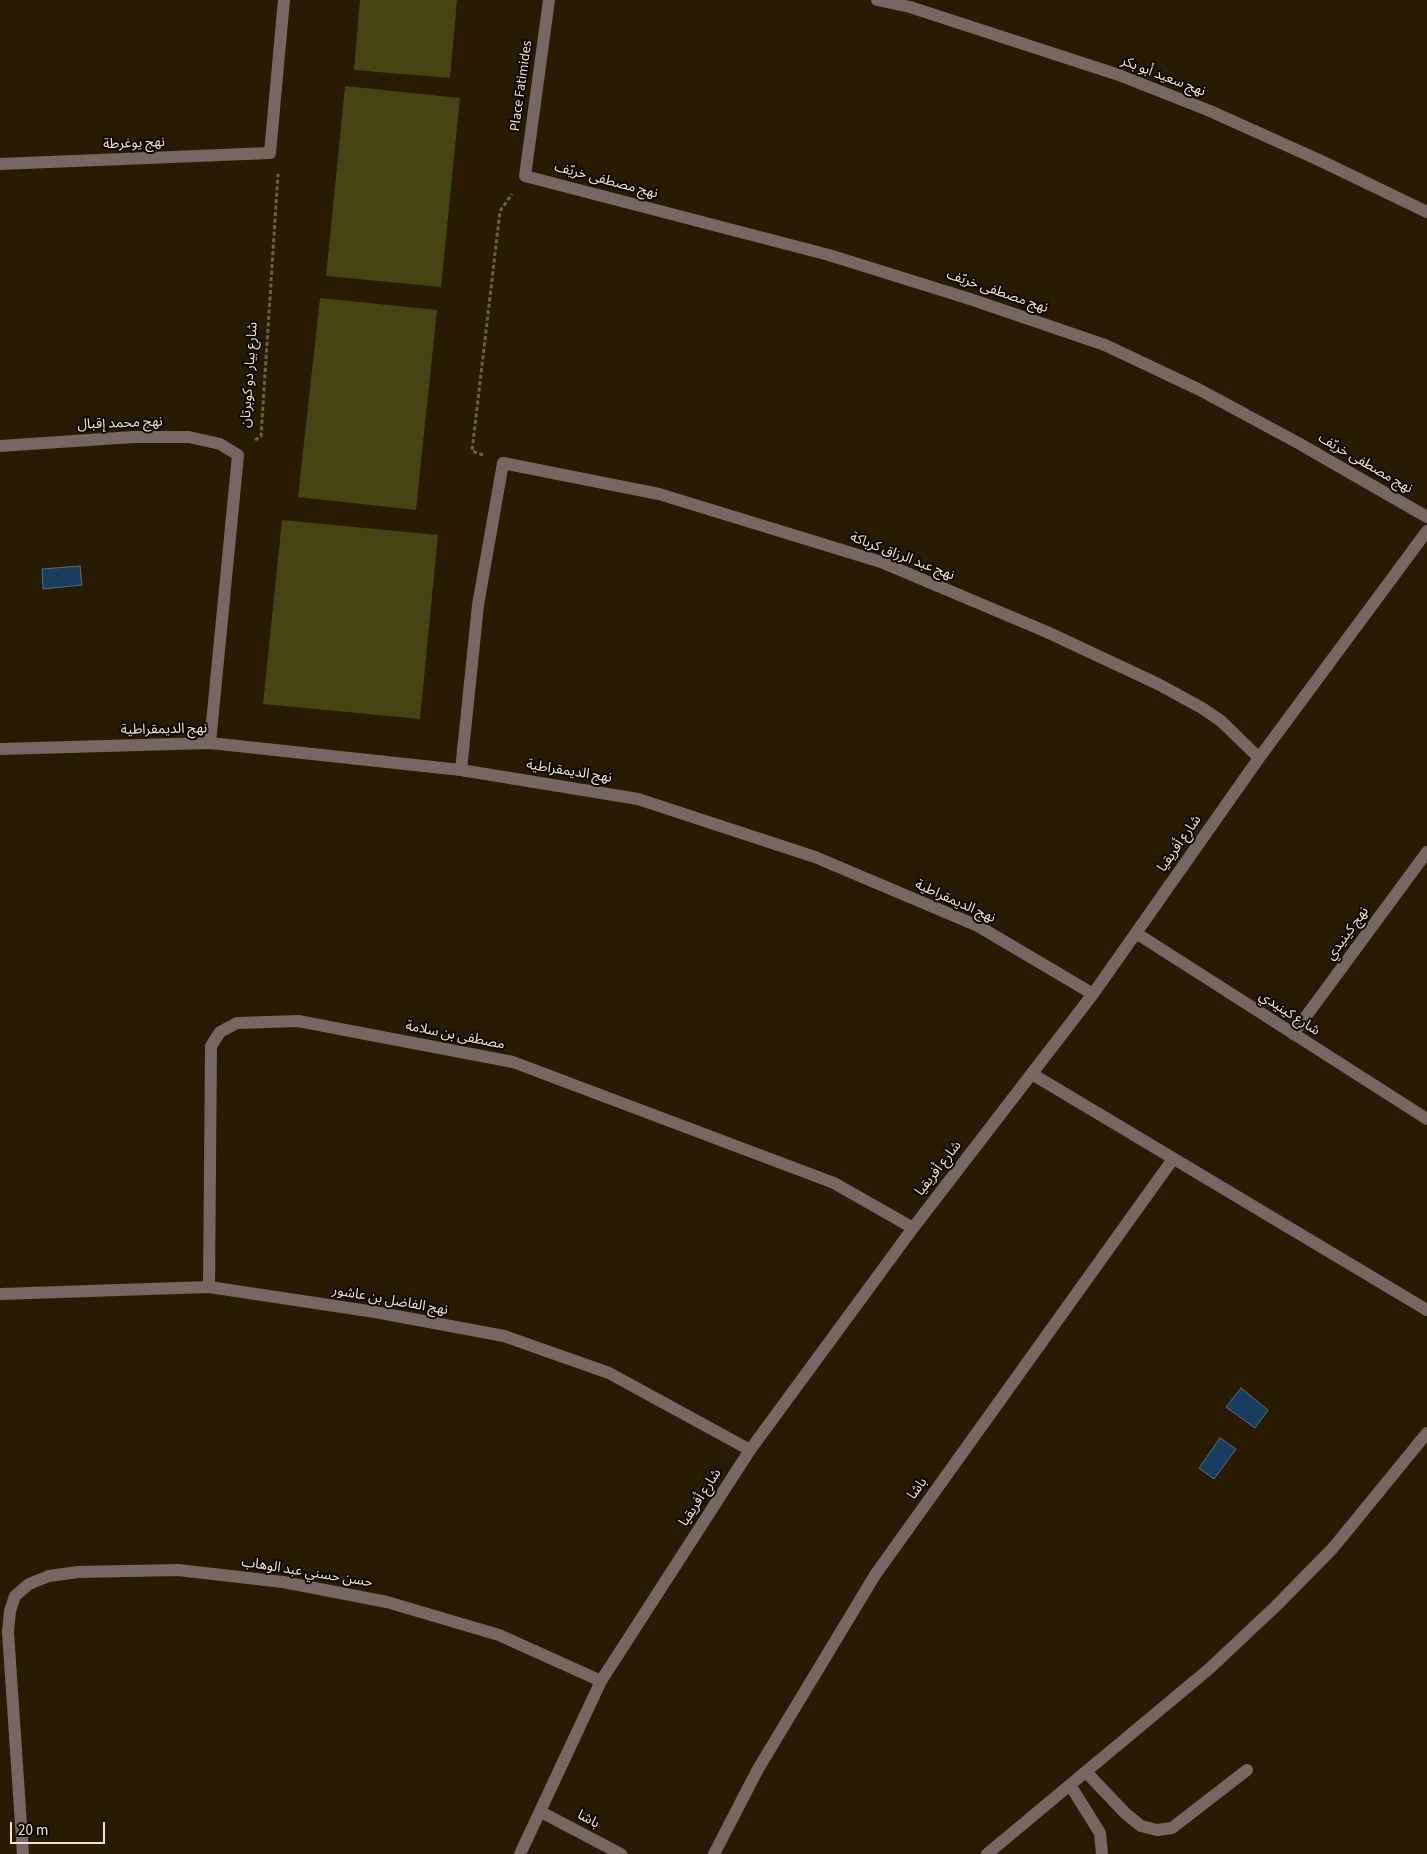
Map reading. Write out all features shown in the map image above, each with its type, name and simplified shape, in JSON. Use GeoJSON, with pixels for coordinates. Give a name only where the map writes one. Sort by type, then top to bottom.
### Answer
{"type":"FeatureCollection","features":[{"type":"Feature","properties":{"kind":"street"},"geometry":{"type":"LineString","coordinates":[[270,153],[284,0]]}},
{"type":"Feature","properties":{"kind":"street","name":"Place Fatimides"},"geometry":{"type":"LineString","coordinates":[[525,176],[549,0]]}},
{"type":"Feature","properties":{"kind":"street","name":"نهج سعيد أبو بكر"},"geometry":{"type":"LineString","coordinates":[[876,0],[910,7],[1119,75],[1210,111],[1319,160],[1427,212]]}},
{"type":"Feature","properties":{"kind":"street","name":"نهج يوغرطة"},"geometry":{"type":"LineString","coordinates":[[0,164],[270,153]]}},
{"type":"Feature","properties":{"kind":"street","name":"نهج مصطفى خريّف"},"geometry":{"type":"LineString","coordinates":[[525,176],[829,255],[970,299],[1105,345],[1217,399],[1427,517]]}},
{"type":"Feature","properties":{"kind":"street","name":"نهج محمد إقبال"},"geometry":{"type":"LineString","coordinates":[[0,446],[133,436],[189,437],[220,444],[238,455]]}},
{"type":"Feature","properties":{"kind":"street"},"geometry":{"type":"LineString","coordinates":[[210,743],[238,455]]}},
{"type":"Feature","properties":{"kind":"street"},"geometry":{"type":"LineString","coordinates":[[461,770],[478,605],[503,463]]}},
{"type":"Feature","properties":{"kind":"street","name":"نهج عبد الرزاق كرباكة"},"geometry":{"type":"LineString","coordinates":[[503,463],[659,494],[882,562],[1047,632],[1158,684],[1202,708],[1221,721],[1258,758]]}},
{"type":"Feature","properties":{"kind":"street","name":"شارع أفريقيا"},"geometry":{"type":"LineString","coordinates":[[520,1854],[601,1681],[750,1450],[913,1228],[1092,994],[1258,758],[1427,531]]}},
{"type":"Feature","properties":{"kind":"street","name":"نهج الديمقراطية"},"geometry":{"type":"LineString","coordinates":[[0,749],[210,743],[461,770],[638,799],[815,857],[978,926],[1092,994]]}},
{"type":"Feature","properties":{"kind":"street","name":"نهج كينيدي"},"geometry":{"type":"LineString","coordinates":[[1293,1034],[1427,852]]}},
{"type":"Feature","properties":{"kind":"street","name":"شارع كينيدي"},"geometry":{"type":"LineString","coordinates":[[1136,933],[1427,1119]]}},
{"type":"Feature","properties":{"kind":"street","name":"مصطفى بن سلامة"},"geometry":{"type":"LineString","coordinates":[[208,1287],[211,1046],[220,1032],[237,1023],[298,1021],[513,1062],[834,1184],[913,1228]]}},
{"type":"Feature","properties":{"kind":"street"},"geometry":{"type":"LineString","coordinates":[[1032,1074],[1427,1310]]}},
{"type":"Feature","properties":{"kind":"street","name":"باشا"},"geometry":{"type":"LineString","coordinates":[[714,1854],[758,1769],[875,1575],[1173,1159]]}},
{"type":"Feature","properties":{"kind":"street","name":"نهج الفاضل بن عاشور"},"geometry":{"type":"LineString","coordinates":[[0,1294],[208,1287],[375,1312],[504,1336],[609,1373],[750,1450]]}},
{"type":"Feature","properties":{"kind":"street"},"geometry":{"type":"LineString","coordinates":[[987,1854],[1209,1668],[1276,1606],[1333,1548],[1427,1433]]}},
{"type":"Feature","properties":{"kind":"street","name":"حسن حسني عبد الوهاب"},"geometry":{"type":"LineString","coordinates":[[23,1854],[8,1632],[10,1612],[15,1596],[29,1584],[49,1576],[78,1572],[178,1570],[274,1580],[387,1602],[499,1635],[601,1681]]}},
{"type":"Feature","properties":{"kind":"street"},"geometry":{"type":"LineString","coordinates":[[1086,1772],[1126,1814],[1141,1826],[1157,1830],[1172,1828],[1247,1770]]}},
{"type":"Feature","properties":{"kind":"street"},"geometry":{"type":"LineString","coordinates":[[1070,1784],[1100,1833],[1102,1854]]}},
{"type":"Feature","properties":{"kind":"street","name":"باشا"},"geometry":{"type":"LineString","coordinates":[[541,1812],[621,1854]]}},
{"type":"Feature","properties":{"kind":"path","name":"شارع بيار دو كوبرتان"},"geometry":{"type":"LineString","coordinates":[[238,455],[261,436],[278,174],[270,153]]}},
{"type":"Feature","properties":{"kind":"path"},"geometry":{"type":"LineString","coordinates":[[503,463],[472,450],[500,211],[525,176]]}},
{"type":"Feature","properties":{"kind":"shaded area"},"geometry":{"type":"Polygon","coordinates":[[[360,0],[457,0],[450,78],[354,70],[360,0]]]}},
{"type":"Feature","properties":{"kind":"shaded area"},"geometry":{"type":"Polygon","coordinates":[[[345,86],[460,98],[441,287],[326,276],[345,86]]]}},
{"type":"Feature","properties":{"kind":"shaded area"},"geometry":{"type":"Polygon","coordinates":[[[320,298],[437,310],[416,510],[298,497],[320,298]]]}},
{"type":"Feature","properties":{"kind":"shaded area"},"geometry":{"type":"Polygon","coordinates":[[[282,520],[438,535],[420,719],[263,704],[282,520]]]}},
{"type":"Feature","properties":{"kind":"water"},"geometry":{"type":"Polygon","coordinates":[[[80,566],[82,585],[43,589],[42,569],[80,566]]]}},
{"type":"Feature","properties":{"kind":"water"},"geometry":{"type":"Polygon","coordinates":[[[1241,1388],[1268,1410],[1255,1428],[1226,1407],[1241,1388]]]}},
{"type":"Feature","properties":{"kind":"water"},"geometry":{"type":"Polygon","coordinates":[[[1220,1438],[1236,1449],[1214,1479],[1199,1468],[1220,1438]]]}}]}
